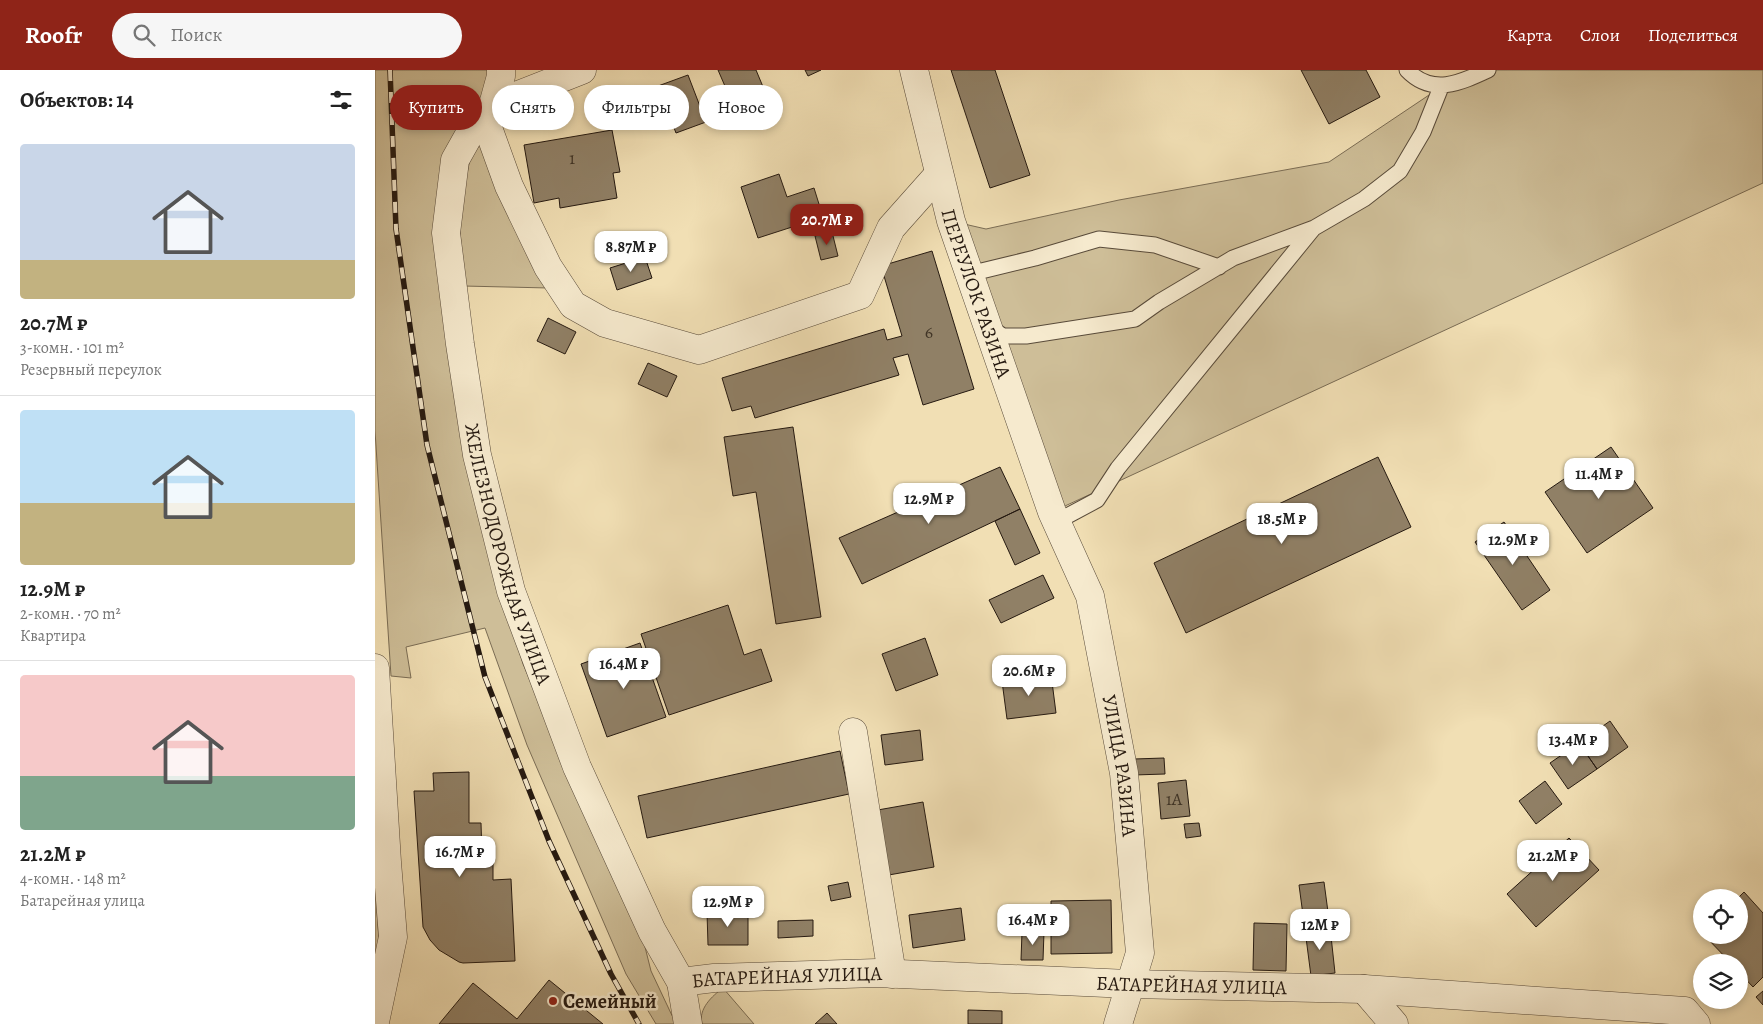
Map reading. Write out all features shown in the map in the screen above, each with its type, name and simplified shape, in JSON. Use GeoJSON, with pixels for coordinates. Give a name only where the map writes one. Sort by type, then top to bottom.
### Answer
{"type":"FeatureCollection","features":[{"type":"Feature","properties":{"kind":"street","name":"ЖЕЛЕЗНОДОРОЖНАЯ УЛИЦА"},"geometry":{"type":"LineString","coordinates":[[501,70],[501,76],[488,109],[478,119],[455,160],[446,234],[459,344],[477,455],[511,591],[577,767],[651,931],[681,982],[688,1024]]}},
{"type":"Feature","properties":{"kind":"street"},"geometry":{"type":"LineString","coordinates":[[582,70],[488,109],[509,186],[548,267],[573,305],[605,323],[699,350],[859,295],[891,228],[939,174]]}},
{"type":"Feature","properties":{"kind":"street","name":"ПЕРЕУЛОК РАЗИНА"},"geometry":{"type":"LineString","coordinates":[[914,70],[951,221],[1054,517]]}},
{"type":"Feature","properties":{"kind":"street","name":"УЛИЦА РАЗИНА"},"geometry":{"type":"LineString","coordinates":[[1054,517],[1090,596],[1124,773],[1140,953],[1118,1024]]}},
{"type":"Feature","properties":{"kind":"street"},"geometry":{"type":"LineString","coordinates":[[375,668],[393,937],[375,1022]]}},
{"type":"Feature","properties":{"kind":"street"},"geometry":{"type":"LineString","coordinates":[[853,732],[892,974]]}},
{"type":"Feature","properties":{"kind":"street","name":"БАТАРЕЙНАЯ УЛИЦА"},"geometry":{"type":"LineString","coordinates":[[681,982],[714,978],[892,974],[1129,984],[1364,989],[1685,1011],[1696,1024]]}},
{"type":"Feature","properties":{"kind":"street"},"geometry":{"type":"LineString","coordinates":[[1364,989],[1393,1024]]}},
{"type":"Feature","properties":{"kind":"lane"},"geometry":{"type":"LineString","coordinates":[[1407,70],[1416,79],[1441,87],[1488,70]]}},
{"type":"Feature","properties":{"kind":"lane"},"geometry":{"type":"LineString","coordinates":[[988,326],[1003,336],[1026,336],[1135,319],[1159,302],[1233,258],[1314,228],[1364,199],[1400,171],[1423,132],[1441,87]]}},
{"type":"Feature","properties":{"kind":"lane"},"geometry":{"type":"LineString","coordinates":[[1054,517],[1097,500],[1118,468],[1314,228]]}},
{"type":"Feature","properties":{"kind":"lane"},"geometry":{"type":"LineString","coordinates":[[969,274],[1035,258],[1099,239],[1155,245],[1219,267]]}},
{"type":"Feature","properties":{"kind":"shaded area"},"geometry":{"type":"Polygon","coordinates":[[[375,70],[493,70],[482,97],[482,85],[390,85],[390,130],[469,130],[440,201],[505,603],[523,664],[644,943],[651,971],[676,1024],[656,1024],[626,974],[527,745],[485,628],[406,647],[411,678],[391,676],[375,431],[375,70]]]}},
{"type":"Feature","properties":{"kind":"shaded area"},"geometry":{"type":"Polygon","coordinates":[[[1488,70],[1763,70],[1763,183],[1052,512],[951,221],[986,229],[1119,200],[1329,162],[1441,87],[1488,70]]]}},
{"type":"Feature","properties":{"kind":"shaded area"},"geometry":{"type":"Polygon","coordinates":[[[480,145],[549,288],[463,286],[459,210],[471,155],[480,145]]]}},
{"type":"Feature","properties":{"kind":"shaded area"},"geometry":{"type":"Polygon","coordinates":[[[375,879],[380,957],[375,967],[375,879]]]}},
{"type":"Feature","properties":{"kind":"shaded area"},"geometry":{"type":"Polygon","coordinates":[[[723,988],[754,1024],[702,1024],[701,1018],[704,1008],[710,999],[723,988]]]}},
{"type":"Feature","properties":{"kind":"building"},"geometry":{"type":"Polygon","coordinates":[[[718,70],[756,70],[762,85],[724,85],[718,70]]]}},
{"type":"Feature","properties":{"kind":"building"},"geometry":{"type":"Polygon","coordinates":[[[805,70],[821,70],[808,76],[805,70]]]}},
{"type":"Feature","properties":{"kind":"building"},"geometry":{"type":"Polygon","coordinates":[[[951,70],[995,70],[1030,175],[990,188],[951,70]]]}},
{"type":"Feature","properties":{"kind":"building"},"geometry":{"type":"Polygon","coordinates":[[[1301,70],[1366,70],[1380,97],[1329,124],[1301,70]]]}},
{"type":"Feature","properties":{"kind":"building"},"geometry":{"type":"Polygon","coordinates":[[[688,75],[699,104],[699,125],[689,128],[689,85],[661,85],[688,75]]]}},
{"type":"Feature","properties":{"kind":"building"},"geometry":{"type":"Polygon","coordinates":[[[612,130],[620,172],[613,173],[617,198],[560,208],[559,198],[534,203],[524,145],[612,130]]]}},
{"type":"Feature","properties":{"kind":"building"},"geometry":{"type":"Polygon","coordinates":[[[779,174],[787,197],[814,188],[823,217],[758,238],[741,187],[779,174]]]}},
{"type":"Feature","properties":{"kind":"building"},"geometry":{"type":"Polygon","coordinates":[[[832,232],[838,256],[821,260],[815,236],[832,232]]]}},
{"type":"Feature","properties":{"kind":"building"},"geometry":{"type":"Polygon","coordinates":[[[932,251],[974,389],[923,405],[908,354],[893,358],[899,375],[755,418],[751,406],[732,411],[722,378],[884,329],[887,340],[902,336],[881,266],[932,251]]]}},
{"type":"Feature","properties":{"kind":"building"},"geometry":{"type":"Polygon","coordinates":[[[645,257],[652,278],[617,290],[610,268],[645,257]]]}},
{"type":"Feature","properties":{"kind":"building"},"geometry":{"type":"Polygon","coordinates":[[[548,318],[576,332],[565,354],[537,341],[548,318]]]}},
{"type":"Feature","properties":{"kind":"building"},"geometry":{"type":"Polygon","coordinates":[[[648,363],[677,376],[667,397],[638,384],[648,363]]]}},
{"type":"Feature","properties":{"kind":"building"},"geometry":{"type":"Polygon","coordinates":[[[793,427],[821,617],[776,624],[756,492],[733,496],[724,437],[793,427]]]}},
{"type":"Feature","properties":{"kind":"building"},"geometry":{"type":"Polygon","coordinates":[[[1611,447],[1653,508],[1587,553],[1545,492],[1611,447]]]}},
{"type":"Feature","properties":{"kind":"building"},"geometry":{"type":"Polygon","coordinates":[[[1378,457],[1411,527],[1186,633],[1154,563],[1378,457]]]}},
{"type":"Feature","properties":{"kind":"building"},"geometry":{"type":"Polygon","coordinates":[[[1000,467],[1020,509],[862,584],[839,538],[1000,467]]]}},
{"type":"Feature","properties":{"kind":"building"},"geometry":{"type":"Polygon","coordinates":[[[1020,509],[1040,553],[1015,565],[995,521],[1020,509]]]}},
{"type":"Feature","properties":{"kind":"building"},"geometry":{"type":"Polygon","coordinates":[[[1504,522],[1550,590],[1522,610],[1475,542],[1504,522]]]}},
{"type":"Feature","properties":{"kind":"building"},"geometry":{"type":"Polygon","coordinates":[[[1043,575],[1054,598],[1001,623],[989,600],[1043,575]]]}},
{"type":"Feature","properties":{"kind":"building"},"geometry":{"type":"Polygon","coordinates":[[[728,605],[744,655],[761,649],[772,681],[669,715],[641,634],[728,605]]]}},
{"type":"Feature","properties":{"kind":"building"},"geometry":{"type":"Polygon","coordinates":[[[925,638],[938,675],[896,691],[882,654],[925,638]]]}},
{"type":"Feature","properties":{"kind":"building"},"geometry":{"type":"Polygon","coordinates":[[[640,643],[666,717],[607,737],[581,664],[640,643]]]}},
{"type":"Feature","properties":{"kind":"building"},"geometry":{"type":"Polygon","coordinates":[[[1051,674],[1056,713],[1007,719],[1002,681],[1051,674]]]}},
{"type":"Feature","properties":{"kind":"building"},"geometry":{"type":"Polygon","coordinates":[[[1610,721],[1628,747],[1597,769],[1579,743],[1610,721]]]}},
{"type":"Feature","properties":{"kind":"building"},"geometry":{"type":"Polygon","coordinates":[[[920,730],[923,760],[885,765],[881,735],[920,730]]]}},
{"type":"Feature","properties":{"kind":"building"},"geometry":{"type":"Polygon","coordinates":[[[1579,743],[1597,769],[1568,789],[1550,763],[1579,743]]]}},
{"type":"Feature","properties":{"kind":"building"},"geometry":{"type":"Polygon","coordinates":[[[840,751],[849,794],[647,838],[638,796],[840,751]]]}},
{"type":"Feature","properties":{"kind":"building"},"geometry":{"type":"Polygon","coordinates":[[[1164,758],[1165,774],[1134,775],[1134,759],[1164,758]]]}},
{"type":"Feature","properties":{"kind":"building"},"geometry":{"type":"Polygon","coordinates":[[[469,772],[469,823],[481,823],[482,856],[493,855],[493,880],[511,879],[515,961],[459,962],[439,950],[430,940],[423,927],[414,791],[434,791],[433,773],[469,772]]]}},
{"type":"Feature","properties":{"kind":"building"},"geometry":{"type":"Polygon","coordinates":[[[1186,780],[1190,816],[1161,819],[1158,783],[1186,780]]]}},
{"type":"Feature","properties":{"kind":"building"},"geometry":{"type":"Polygon","coordinates":[[[1545,781],[1562,804],[1536,824],[1519,801],[1545,781]]]}},
{"type":"Feature","properties":{"kind":"building"},"geometry":{"type":"Polygon","coordinates":[[[923,802],[934,867],[883,876],[872,811],[923,802]]]}},
{"type":"Feature","properties":{"kind":"building"},"geometry":{"type":"Polygon","coordinates":[[[1199,823],[1201,836],[1186,838],[1184,824],[1199,823]]]}},
{"type":"Feature","properties":{"kind":"building"},"geometry":{"type":"Polygon","coordinates":[[[1569,838],[1599,870],[1536,927],[1507,894],[1569,838]]]}},
{"type":"Feature","properties":{"kind":"building"},"geometry":{"type":"Polygon","coordinates":[[[848,882],[851,897],[831,901],[828,886],[848,882]]]}},
{"type":"Feature","properties":{"kind":"building"},"geometry":{"type":"Polygon","coordinates":[[[1324,882],[1330,927],[1305,930],[1299,885],[1324,882]]]}},
{"type":"Feature","properties":{"kind":"building"},"geometry":{"type":"Polygon","coordinates":[[[1748,896],[1763,913],[1763,977],[1753,987],[1748,982],[1748,954],[1722,954],[1713,944],[1748,944],[1748,896]]]}},
{"type":"Feature","properties":{"kind":"building"},"geometry":{"type":"Polygon","coordinates":[[[1111,900],[1112,953],[1051,954],[1051,901],[1111,900]]]}},
{"type":"Feature","properties":{"kind":"building"},"geometry":{"type":"Polygon","coordinates":[[[961,908],[965,940],[913,948],[909,915],[961,908]]]}},
{"type":"Feature","properties":{"kind":"building"},"geometry":{"type":"Polygon","coordinates":[[[707,912],[748,912],[748,945],[708,945],[707,912]]]}},
{"type":"Feature","properties":{"kind":"building"},"geometry":{"type":"Polygon","coordinates":[[[813,920],[813,936],[778,938],[778,921],[813,920]]]}},
{"type":"Feature","properties":{"kind":"building"},"geometry":{"type":"Polygon","coordinates":[[[1254,923],[1287,924],[1286,971],[1253,970],[1254,923]]]}},
{"type":"Feature","properties":{"kind":"building"},"geometry":{"type":"Polygon","coordinates":[[[1330,927],[1335,973],[1311,976],[1305,930],[1330,927]]]}},
{"type":"Feature","properties":{"kind":"building"},"geometry":{"type":"Polygon","coordinates":[[[1022,932],[1044,932],[1043,960],[1021,960],[1022,932]]]}},
{"type":"Feature","properties":{"kind":"building","name":"Семейный"},"geometry":{"type":"Polygon","coordinates":[[[549,980],[603,1024],[439,1024],[473,983],[517,1019],[549,980]]]}},
{"type":"Feature","properties":{"kind":"building"},"geometry":{"type":"Polygon","coordinates":[[[1763,991],[1763,1005],[1756,997],[1763,991]]]}},
{"type":"Feature","properties":{"kind":"building"},"geometry":{"type":"Polygon","coordinates":[[[968,1010],[1002,1011],[1002,1024],[968,1024],[968,1010]]]}},
{"type":"Feature","properties":{"kind":"building"},"geometry":{"type":"Polygon","coordinates":[[[827,1013],[837,1024],[815,1024],[827,1013]]]}},
{"type":"Feature","properties":{"kind":"railway"},"geometry":{"type":"LineString","coordinates":[[390,70],[396,229],[427,445],[485,677],[549,841],[611,974],[639,1024]]}},
{"type":"Feature","properties":{"kind":"place","name":"Семейный"},"geometry":{"type":"Point","coordinates":[553,1001]}}]}
